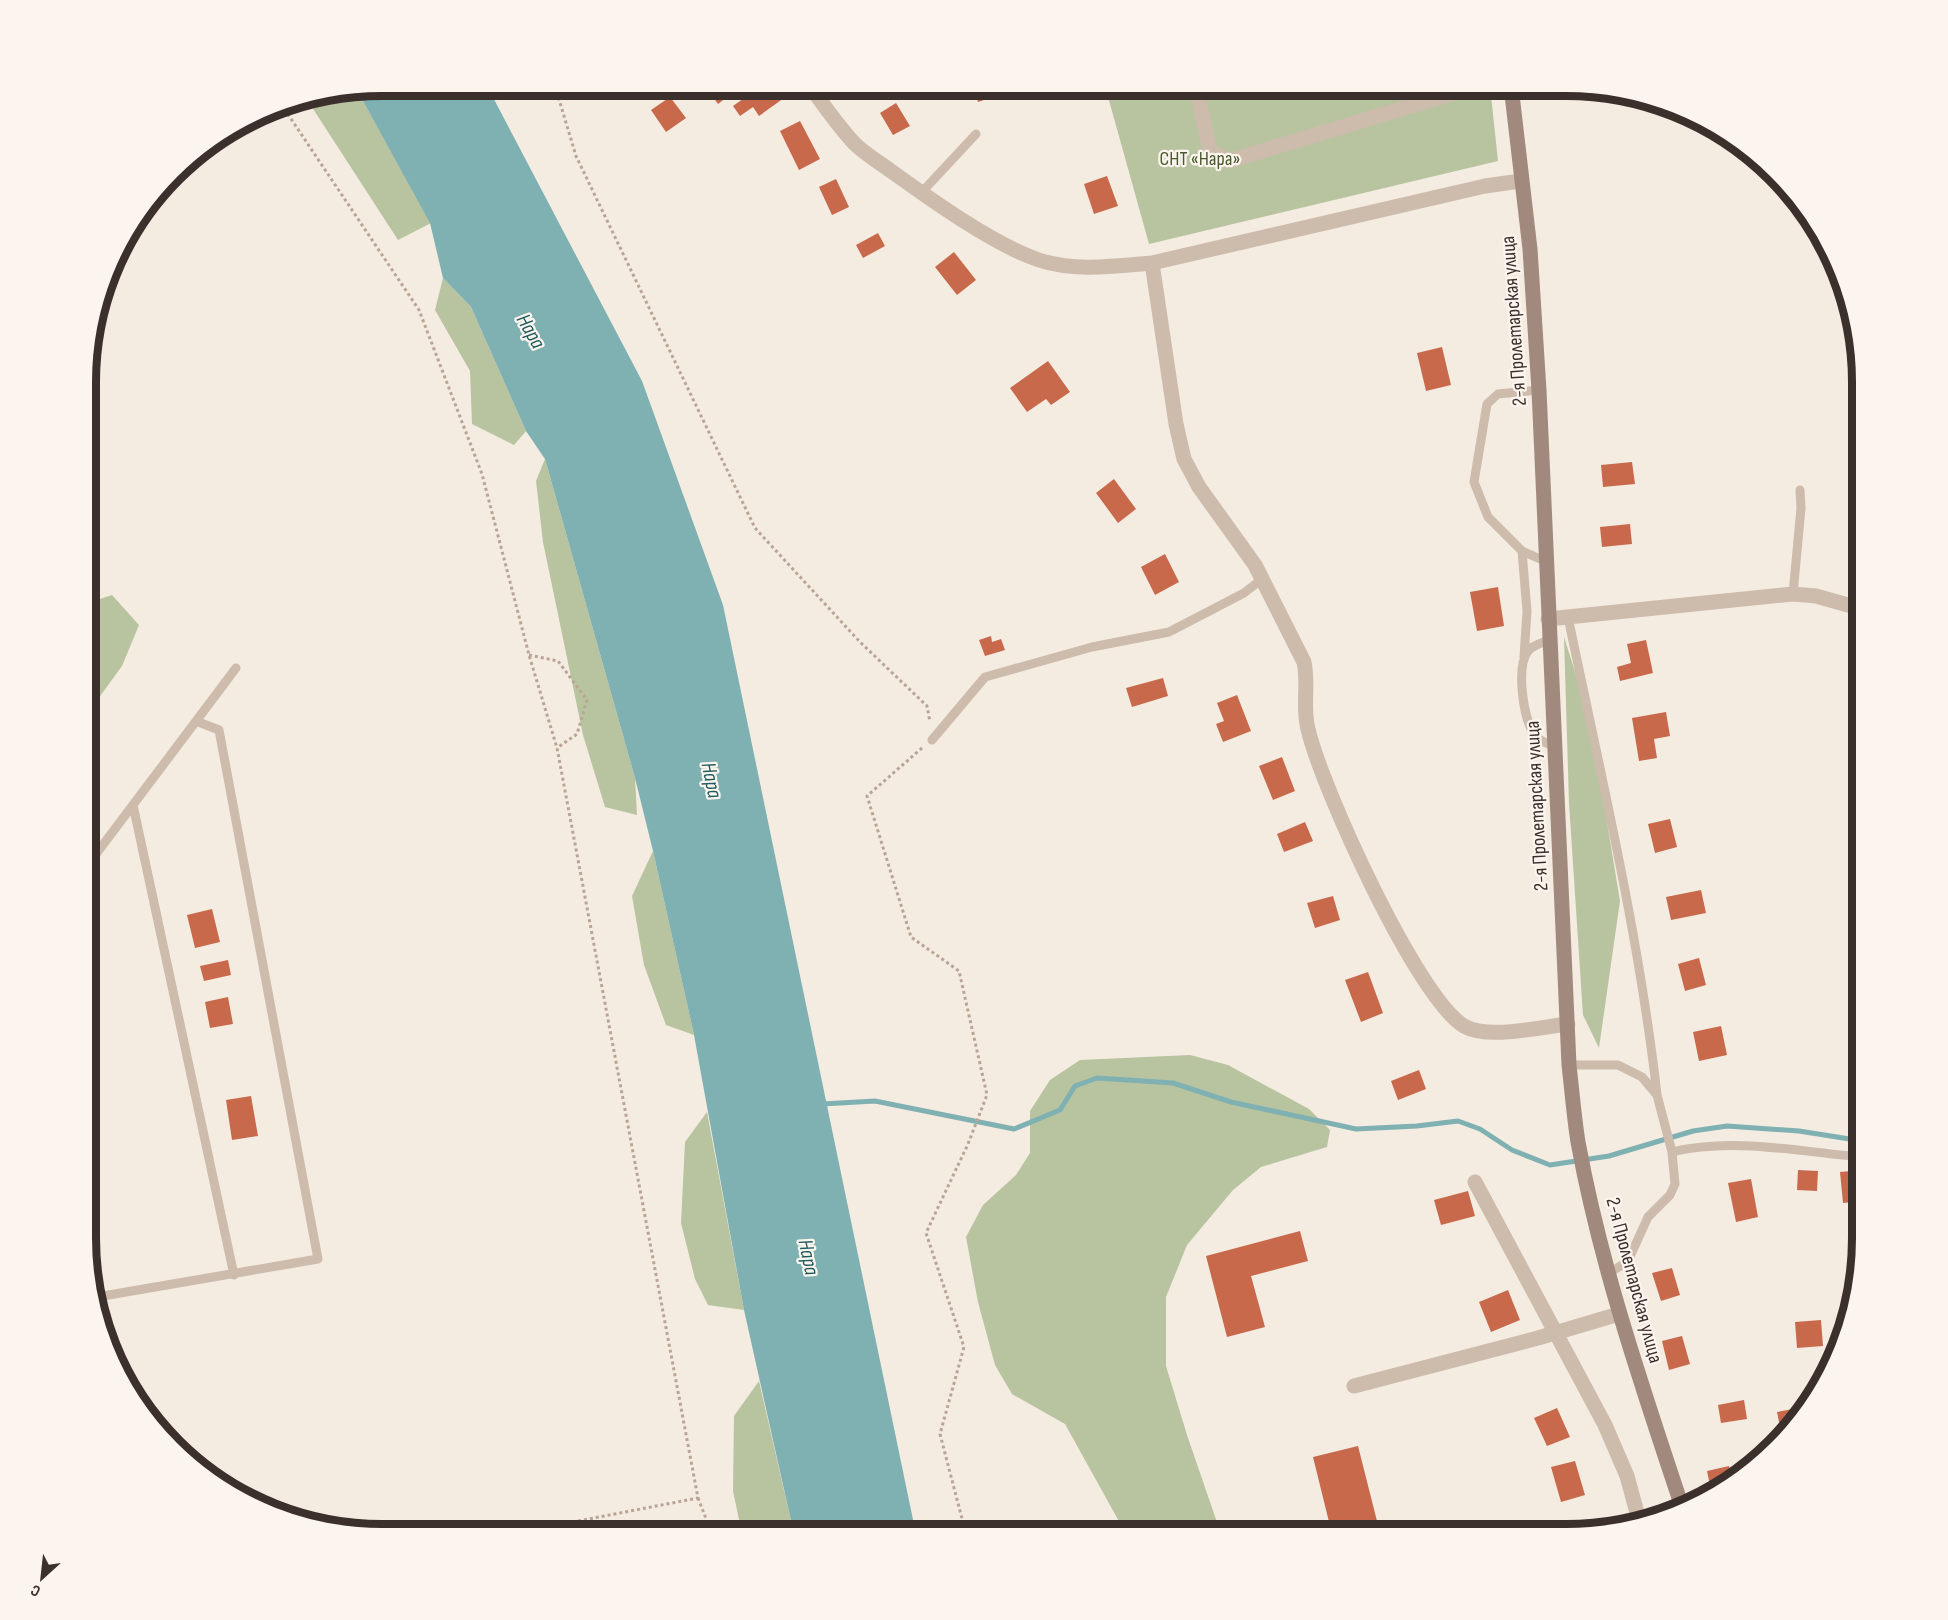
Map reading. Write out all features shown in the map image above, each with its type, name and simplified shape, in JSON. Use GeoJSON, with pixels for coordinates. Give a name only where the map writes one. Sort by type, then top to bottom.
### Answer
{"type":"FeatureCollection","features":[{"type":"Feature","properties":{"kind":"main road","name":"2-я Пролетарская улица"},"geometry":{"type":"LineString","coordinates":[[1512,96],[1530,249],[1539,390],[1569,1065],[1578,1140],[1608,1274],[1680,1500]]}},
{"type":"Feature","properties":{"kind":"street"},"geometry":{"type":"LineString","coordinates":[[817,96],[856,146],[921,193],[1000,242],[1038,260],[1064,265],[1101,267],[1152,263],[1473,189],[1521,181]]}},
{"type":"Feature","properties":{"kind":"street"},"geometry":{"type":"LineString","coordinates":[[1198,96],[1210,151],[1229,161],[1444,96]]}},
{"type":"Feature","properties":{"kind":"street"},"geometry":{"type":"LineString","coordinates":[[1152,263],[1176,424],[1184,459],[1199,487],[1255,565],[1304,662],[1308,678],[1303,705],[1308,731],[1340,819],[1407,954],[1441,1006],[1465,1026],[1488,1032],[1568,1024]]}},
{"type":"Feature","properties":{"kind":"street"},"geometry":{"type":"LineString","coordinates":[[1548,619],[1792,594],[1816,596],[1852,606]]}},
{"type":"Feature","properties":{"kind":"street"},"geometry":{"type":"LineString","coordinates":[[1475,1182],[1554,1334],[1605,1425],[1627,1476],[1638,1515]]}},
{"type":"Feature","properties":{"kind":"street"},"geometry":{"type":"LineString","coordinates":[[1354,1386],[1554,1334],[1619,1314]]}},
{"type":"Feature","properties":{"kind":"lane"},"geometry":{"type":"LineString","coordinates":[[921,193],[976,135]]}},
{"type":"Feature","properties":{"kind":"lane"},"geometry":{"type":"LineString","coordinates":[[1539,390],[1498,394],[1487,404],[1474,482],[1488,517],[1522,551],[1547,562]]}},
{"type":"Feature","properties":{"kind":"lane"},"geometry":{"type":"LineString","coordinates":[[1792,594],[1801,508],[1800,490]]}},
{"type":"Feature","properties":{"kind":"lane"},"geometry":{"type":"LineString","coordinates":[[1522,551],[1527,611],[1522,679],[1525,712],[1534,734],[1554,746]]}},
{"type":"Feature","properties":{"kind":"lane"},"geometry":{"type":"LineString","coordinates":[[932,740],[985,677],[1092,648],[1169,632],[1244,593],[1262,579]]}},
{"type":"Feature","properties":{"kind":"lane"},"geometry":{"type":"LineString","coordinates":[[1568,617],[1622,881],[1650,1038],[1657,1095],[1672,1152],[1674,1184],[1670,1195],[1648,1217],[1628,1261],[1608,1274]]}},
{"type":"Feature","properties":{"kind":"lane"},"geometry":{"type":"LineString","coordinates":[[1524,658],[1530,648],[1549,640]]}},
{"type":"Feature","properties":{"kind":"lane"},"geometry":{"type":"LineString","coordinates":[[96,854],[236,668]]}},
{"type":"Feature","properties":{"kind":"lane"},"geometry":{"type":"LineString","coordinates":[[102,1296],[318,1259],[219,730],[196,721]]}},
{"type":"Feature","properties":{"kind":"lane"},"geometry":{"type":"LineString","coordinates":[[133,804],[234,1275]]}},
{"type":"Feature","properties":{"kind":"lane"},"geometry":{"type":"LineString","coordinates":[[1569,1065],[1618,1065],[1642,1077],[1657,1095]]}},
{"type":"Feature","properties":{"kind":"lane"},"geometry":{"type":"LineString","coordinates":[[1672,1152],[1697,1146],[1725,1145],[1852,1156]]}},
{"type":"Feature","properties":{"kind":"path"},"geometry":{"type":"LineString","coordinates":[[558,96],[576,156],[755,528],[860,642],[927,706],[932,740],[867,796],[911,937],[959,971],[987,1095],[968,1144],[926,1233],[964,1347],[940,1434],[963,1524]]}},
{"type":"Feature","properties":{"kind":"path"},"geometry":{"type":"LineString","coordinates":[[287,112],[419,310],[482,474],[529,655],[557,748],[698,1498],[708,1524]]}},
{"type":"Feature","properties":{"kind":"path"},"geometry":{"type":"LineString","coordinates":[[529,655],[558,661],[587,700],[577,734],[557,748]]}},
{"type":"Feature","properties":{"kind":"path"},"geometry":{"type":"LineString","coordinates":[[563,1524],[698,1498]]}},
{"type":"Feature","properties":{"kind":"green space","name":"СНТ «Нара»"},"geometry":{"type":"Polygon","coordinates":[[[1108,96],[1491,96],[1498,161],[1149,244],[1108,96]]]}},
{"type":"Feature","properties":{"kind":"green space"},"geometry":{"type":"Polygon","coordinates":[[[361,97],[431,223],[398,240],[311,105],[344,98],[361,97]]]}},
{"type":"Feature","properties":{"kind":"green space"},"geometry":{"type":"Polygon","coordinates":[[[443,278],[471,307],[526,431],[514,445],[472,424],[470,371],[435,310],[443,278]]]}},
{"type":"Feature","properties":{"kind":"green space"},"geometry":{"type":"Polygon","coordinates":[[[545,459],[635,778],[637,815],[605,807],[583,735],[543,542],[536,481],[545,459]]]}},
{"type":"Feature","properties":{"kind":"green space"},"geometry":{"type":"Polygon","coordinates":[[[112,595],[139,625],[122,666],[96,702],[96,600],[112,595]]]}},
{"type":"Feature","properties":{"kind":"green space"},"geometry":{"type":"Polygon","coordinates":[[[1564,637],[1590,719],[1620,901],[1599,1048],[1583,1015],[1569,803],[1564,637]]]}},
{"type":"Feature","properties":{"kind":"green space"},"geometry":{"type":"Polygon","coordinates":[[[653,851],[694,1035],[666,1025],[644,965],[632,896],[653,851]]]}},
{"type":"Feature","properties":{"kind":"green space"},"geometry":{"type":"Polygon","coordinates":[[[1190,1055],[1228,1065],[1309,1109],[1330,1130],[1327,1147],[1261,1167],[1233,1190],[1187,1245],[1166,1297],[1166,1366],[1218,1524],[1120,1524],[1065,1424],[1012,1394],[995,1365],[978,1302],[966,1237],[983,1205],[1016,1175],[1030,1153],[1030,1111],[1050,1080],[1080,1060],[1190,1055]]]}},
{"type":"Feature","properties":{"kind":"green space"},"geometry":{"type":"Polygon","coordinates":[[[707,1112],[744,1310],[708,1305],[695,1279],[681,1223],[685,1142],[707,1112]]]}},
{"type":"Feature","properties":{"kind":"green space"},"geometry":{"type":"Polygon","coordinates":[[[759,1381],[792,1524],[740,1524],[733,1491],[734,1416],[759,1381]]]}},
{"type":"Feature","properties":{"kind":"water","name":"Нара"},"geometry":{"type":"Polygon","coordinates":[[[492,96],[642,381],[723,605],[914,1524],[792,1524],[744,1310],[694,1035],[635,778],[545,459],[526,431],[471,307],[443,278],[430,223],[361,97],[492,96]]]}},
{"type":"Feature","properties":{"kind":"building"},"geometry":{"type":"Polygon","coordinates":[[[712,96],[728,96],[718,104],[712,96]]]}},
{"type":"Feature","properties":{"kind":"building"},"geometry":{"type":"Polygon","coordinates":[[[747,96],[783,96],[784,98],[759,116],[753,107],[740,116],[733,106],[747,96]]]}},
{"type":"Feature","properties":{"kind":"building"},"geometry":{"type":"Polygon","coordinates":[[[976,96],[996,96],[978,102],[976,96]]]}},
{"type":"Feature","properties":{"kind":"building"},"geometry":{"type":"Polygon","coordinates":[[[670,97],[686,118],[666,132],[651,110],[670,97]]]}},
{"type":"Feature","properties":{"kind":"building"},"geometry":{"type":"Polygon","coordinates":[[[896,103],[910,126],[893,135],[880,113],[896,103]]]}},
{"type":"Feature","properties":{"kind":"building"},"geometry":{"type":"Polygon","coordinates":[[[800,121],[820,159],[799,170],[780,131],[800,121]]]}},
{"type":"Feature","properties":{"kind":"building"},"geometry":{"type":"Polygon","coordinates":[[[1107,176],[1118,206],[1094,214],[1084,184],[1107,176]]]}},
{"type":"Feature","properties":{"kind":"building"},"geometry":{"type":"Polygon","coordinates":[[[836,179],[849,207],[832,215],[819,187],[836,179]]]}},
{"type":"Feature","properties":{"kind":"building"},"geometry":{"type":"Polygon","coordinates":[[[878,233],[885,246],[863,258],[856,245],[878,233]]]}},
{"type":"Feature","properties":{"kind":"building"},"geometry":{"type":"Polygon","coordinates":[[[954,252],[976,280],[957,295],[935,267],[954,252]]]}},
{"type":"Feature","properties":{"kind":"building"},"geometry":{"type":"Polygon","coordinates":[[[1442,347],[1451,385],[1426,391],[1417,353],[1442,347]]]}},
{"type":"Feature","properties":{"kind":"building"},"geometry":{"type":"Polygon","coordinates":[[[1048,361],[1070,392],[1051,405],[1046,399],[1027,412],[1010,388],[1048,361]]]}},
{"type":"Feature","properties":{"kind":"building"},"geometry":{"type":"Polygon","coordinates":[[[1632,462],[1635,484],[1603,487],[1601,465],[1632,462]]]}},
{"type":"Feature","properties":{"kind":"building"},"geometry":{"type":"Polygon","coordinates":[[[1114,479],[1136,509],[1118,523],[1096,493],[1114,479]]]}},
{"type":"Feature","properties":{"kind":"building"},"geometry":{"type":"Polygon","coordinates":[[[1630,524],[1632,544],[1602,547],[1600,527],[1630,524]]]}},
{"type":"Feature","properties":{"kind":"building"},"geometry":{"type":"Polygon","coordinates":[[[1165,554],[1179,582],[1155,595],[1141,567],[1165,554]]]}},
{"type":"Feature","properties":{"kind":"building"},"geometry":{"type":"Polygon","coordinates":[[[1498,587],[1504,626],[1477,631],[1470,592],[1498,587]]]}},
{"type":"Feature","properties":{"kind":"building"},"geometry":{"type":"Polygon","coordinates":[[[991,636],[992,642],[1001,639],[1005,650],[985,656],[979,640],[991,636]]]}},
{"type":"Feature","properties":{"kind":"building"},"geometry":{"type":"Polygon","coordinates":[[[1646,640],[1653,673],[1620,681],[1617,667],[1631,663],[1627,644],[1646,640]]]}},
{"type":"Feature","properties":{"kind":"building"},"geometry":{"type":"Polygon","coordinates":[[[1163,678],[1168,696],[1132,707],[1126,688],[1163,678]]]}},
{"type":"Feature","properties":{"kind":"building"},"geometry":{"type":"Polygon","coordinates":[[[1237,695],[1251,731],[1223,742],[1216,724],[1224,721],[1217,703],[1237,695]]]}},
{"type":"Feature","properties":{"kind":"building"},"geometry":{"type":"Polygon","coordinates":[[[1666,712],[1670,736],[1654,739],[1657,758],[1639,761],[1632,718],[1666,712]]]}},
{"type":"Feature","properties":{"kind":"building"},"geometry":{"type":"Polygon","coordinates":[[[1282,757],[1295,791],[1273,800],[1259,766],[1282,757]]]}},
{"type":"Feature","properties":{"kind":"building"},"geometry":{"type":"Polygon","coordinates":[[[1670,819],[1677,847],[1655,853],[1648,824],[1670,819]]]}},
{"type":"Feature","properties":{"kind":"building"},"geometry":{"type":"Polygon","coordinates":[[[1305,822],[1313,841],[1284,852],[1277,834],[1305,822]]]}},
{"type":"Feature","properties":{"kind":"building"},"geometry":{"type":"Polygon","coordinates":[[[1701,890],[1706,913],[1671,920],[1666,897],[1701,890]]]}},
{"type":"Feature","properties":{"kind":"building"},"geometry":{"type":"Polygon","coordinates":[[[1333,896],[1340,920],[1315,928],[1307,903],[1333,896]]]}},
{"type":"Feature","properties":{"kind":"building"},"geometry":{"type":"Polygon","coordinates":[[[212,909],[220,942],[195,948],[187,915],[212,909]]]}},
{"type":"Feature","properties":{"kind":"building"},"geometry":{"type":"Polygon","coordinates":[[[1699,958],[1706,985],[1685,991],[1678,964],[1699,958]]]}},
{"type":"Feature","properties":{"kind":"building"},"geometry":{"type":"Polygon","coordinates":[[[228,960],[231,975],[204,981],[200,966],[228,960]]]}},
{"type":"Feature","properties":{"kind":"building"},"geometry":{"type":"Polygon","coordinates":[[[1368,972],[1383,1013],[1361,1022],[1345,980],[1368,972]]]}},
{"type":"Feature","properties":{"kind":"building"},"geometry":{"type":"Polygon","coordinates":[[[228,997],[233,1024],[210,1028],[205,1002],[228,997]]]}},
{"type":"Feature","properties":{"kind":"building"},"geometry":{"type":"Polygon","coordinates":[[[1721,1026],[1727,1055],[1699,1061],[1693,1032],[1721,1026]]]}},
{"type":"Feature","properties":{"kind":"building"},"geometry":{"type":"Polygon","coordinates":[[[1419,1070],[1426,1089],[1398,1100],[1391,1081],[1419,1070]]]}},
{"type":"Feature","properties":{"kind":"building"},"geometry":{"type":"Polygon","coordinates":[[[251,1096],[258,1136],[232,1140],[226,1100],[251,1096]]]}},
{"type":"Feature","properties":{"kind":"building"},"geometry":{"type":"Polygon","coordinates":[[[1798,1170],[1818,1171],[1817,1191],[1797,1190],[1798,1170]]]}},
{"type":"Feature","properties":{"kind":"building"},"geometry":{"type":"Polygon","coordinates":[[[1852,1171],[1852,1202],[1843,1203],[1840,1172],[1852,1171]]]}},
{"type":"Feature","properties":{"kind":"building"},"geometry":{"type":"Polygon","coordinates":[[[1751,1179],[1758,1217],[1736,1222],[1728,1183],[1751,1179]]]}},
{"type":"Feature","properties":{"kind":"building"},"geometry":{"type":"Polygon","coordinates":[[[1468,1191],[1475,1216],[1441,1225],[1434,1200],[1468,1191]]]}},
{"type":"Feature","properties":{"kind":"building"},"geometry":{"type":"Polygon","coordinates":[[[1300,1231],[1308,1261],[1251,1276],[1265,1327],[1227,1337],[1206,1256],[1300,1231]]]}},
{"type":"Feature","properties":{"kind":"building"},"geometry":{"type":"Polygon","coordinates":[[[1672,1268],[1680,1295],[1661,1301],[1652,1273],[1672,1268]]]}},
{"type":"Feature","properties":{"kind":"building"},"geometry":{"type":"Polygon","coordinates":[[[1508,1290],[1520,1320],[1491,1332],[1479,1302],[1508,1290]]]}},
{"type":"Feature","properties":{"kind":"building"},"geometry":{"type":"Polygon","coordinates":[[[1821,1320],[1823,1346],[1797,1348],[1795,1322],[1821,1320]]]}},
{"type":"Feature","properties":{"kind":"building"},"geometry":{"type":"Polygon","coordinates":[[[1682,1336],[1690,1364],[1669,1370],[1662,1341],[1682,1336]]]}},
{"type":"Feature","properties":{"kind":"building"},"geometry":{"type":"Polygon","coordinates":[[[1744,1400],[1747,1419],[1721,1423],[1718,1405],[1744,1400]]]}},
{"type":"Feature","properties":{"kind":"building"},"geometry":{"type":"Polygon","coordinates":[[[1557,1408],[1570,1437],[1547,1446],[1534,1418],[1557,1408]]]}},
{"type":"Feature","properties":{"kind":"building"},"geometry":{"type":"Polygon","coordinates":[[[1796,1408],[1780,1428],[1777,1412],[1796,1408]]]}},
{"type":"Feature","properties":{"kind":"building"},"geometry":{"type":"Polygon","coordinates":[[[1358,1446],[1378,1524],[1330,1524],[1313,1457],[1358,1446]]]}},
{"type":"Feature","properties":{"kind":"building"},"geometry":{"type":"Polygon","coordinates":[[[1575,1461],[1585,1495],[1561,1502],[1551,1467],[1575,1461]]]}},
{"type":"Feature","properties":{"kind":"building"},"geometry":{"type":"Polygon","coordinates":[[[1729,1466],[1731,1472],[1710,1485],[1707,1471],[1729,1466]]]}},
{"type":"Feature","properties":{"kind":"waterway"},"geometry":{"type":"LineString","coordinates":[[822,1104],[875,1101],[1014,1129],[1060,1110],[1075,1086],[1097,1078],[1173,1083],[1231,1102],[1356,1129],[1458,1121],[1480,1129],[1512,1150],[1550,1165],[1609,1156],[1693,1131],[1727,1126],[1799,1131],[1852,1139]]}}]}
